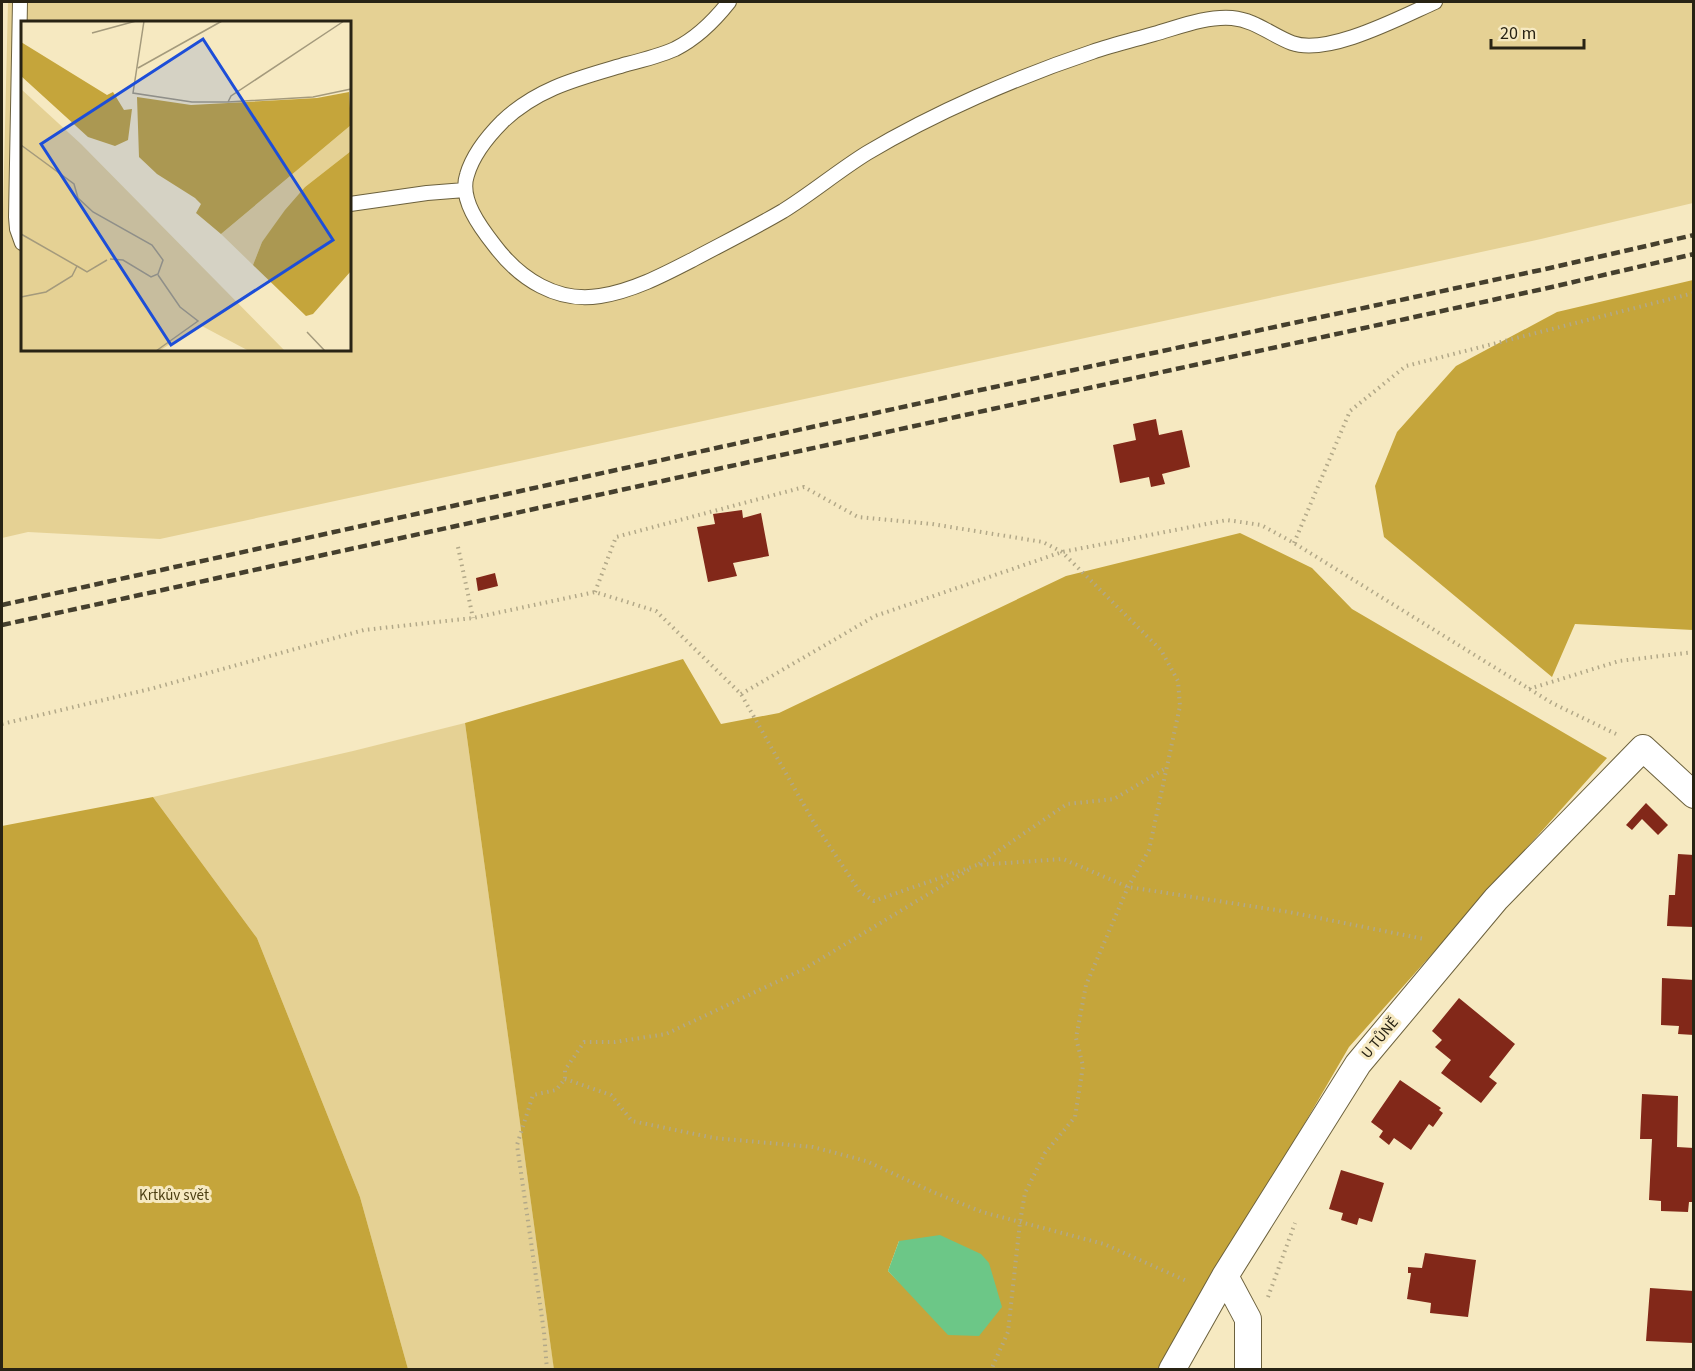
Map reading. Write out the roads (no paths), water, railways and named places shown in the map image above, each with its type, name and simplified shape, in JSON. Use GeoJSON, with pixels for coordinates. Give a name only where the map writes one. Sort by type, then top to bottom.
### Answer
{"type":"FeatureCollection","features":[{"type":"Feature","properties":{"kind":"street","name":"U TŮNĚ"},"geometry":{"type":"LineString","coordinates":[[1172,1370],[1220,1285],[1358,1064],[1496,899],[1643,748],[1694,795]]}},
{"type":"Feature","properties":{"kind":"street"},"geometry":{"type":"LineString","coordinates":[[1220,1285],[1248,1319],[1248,1370]]}},
{"type":"Feature","properties":{"kind":"lane"},"geometry":{"type":"LineString","coordinates":[[21,2],[16,217],[21,240]]}},
{"type":"Feature","properties":{"kind":"lane"},"geometry":{"type":"LineString","coordinates":[[729,2],[703,30],[673,50],[573,80],[542,92],[515,110],[494,130],[482,146],[466,178],[466,199],[495,246],[516,270],[531,282],[553,292],[575,297],[599,297],[666,274],[785,209],[867,154],[974,99],[1091,52],[1207,20],[1232,18],[1263,27],[1293,43],[1309,46],[1327,45],[1435,2]]}},
{"type":"Feature","properties":{"kind":"lane"},"geometry":{"type":"LineString","coordinates":[[351,204],[465,190]]}},
{"type":"Feature","properties":{"kind":"railway"},"geometry":{"type":"LineString","coordinates":[[2,605],[1694,235]]}},
{"type":"Feature","properties":{"kind":"railway"},"geometry":{"type":"LineString","coordinates":[[2,625],[1552,287],[1694,254]]}},
{"type":"Feature","properties":{"kind":"park label","name":"Krtkův svět"},"geometry":{"type":"Point","coordinates":[174,1195]}}]}
